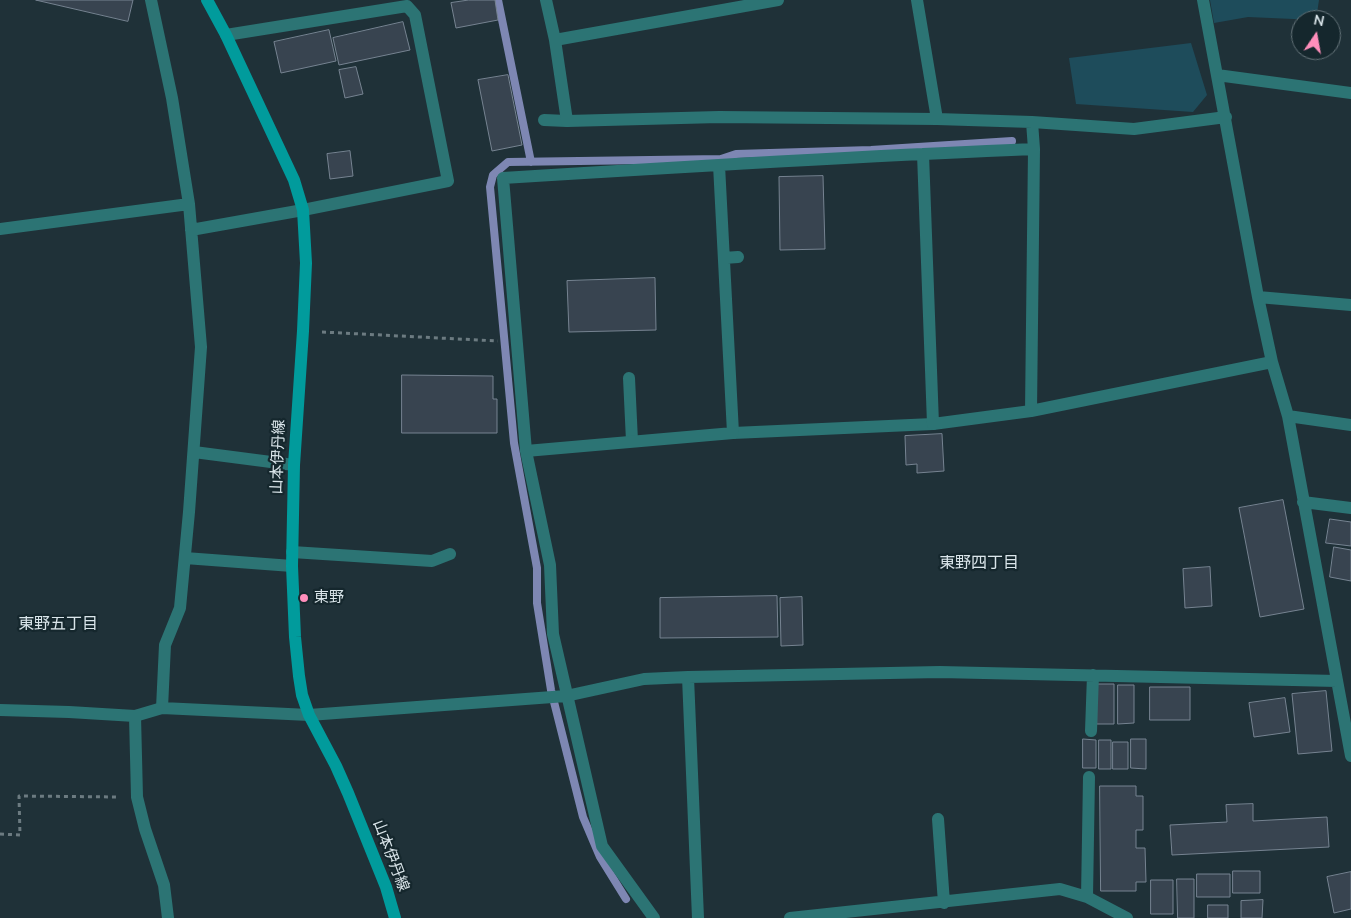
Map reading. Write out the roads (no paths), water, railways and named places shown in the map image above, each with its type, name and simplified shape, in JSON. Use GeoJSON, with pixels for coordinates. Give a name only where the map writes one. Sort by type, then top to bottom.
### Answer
{"type":"FeatureCollection","features":[{"type":"Feature","properties":{"kind":"main road","name":"山本伊丹線"},"geometry":{"type":"LineString","coordinates":[[207,0],[226,35],[294,180],[304,210],[306,263],[304,331],[294,465],[292,552],[294,638],[302,695],[309,715],[348,793],[386,888],[395,918]]}},
{"type":"Feature","properties":{"kind":"street"},"geometry":{"type":"LineString","coordinates":[[151,0],[172,98],[189,204],[201,347],[180,608],[165,645],[162,708]]}},
{"type":"Feature","properties":{"kind":"street"},"geometry":{"type":"LineString","coordinates":[[546,0],[555,40],[567,121]]}},
{"type":"Feature","properties":{"kind":"street"},"geometry":{"type":"LineString","coordinates":[[555,40],[778,0]]}},
{"type":"Feature","properties":{"kind":"street"},"geometry":{"type":"LineString","coordinates":[[917,0],[937,118]]}},
{"type":"Feature","properties":{"kind":"street"},"geometry":{"type":"LineString","coordinates":[[1203,0],[1258,297],[1272,362],[1288,416],[1351,752]]}},
{"type":"Feature","properties":{"kind":"street"},"geometry":{"type":"LineString","coordinates":[[191,230],[304,210],[448,181],[415,15],[407,6],[226,35]]}},
{"type":"Feature","properties":{"kind":"street"},"geometry":{"type":"LineString","coordinates":[[1217,75],[1351,93]]}},
{"type":"Feature","properties":{"kind":"street"},"geometry":{"type":"LineString","coordinates":[[544,120],[719,117],[937,118],[1134,129],[1226,117]]}},
{"type":"Feature","properties":{"kind":"street"},"geometry":{"type":"LineString","coordinates":[[1031,410],[1034,149],[1032,122]]}},
{"type":"Feature","properties":{"kind":"street"},"geometry":{"type":"LineString","coordinates":[[654,918],[602,846],[553,634],[550,566],[526,451],[503,178],[1034,149]]}},
{"type":"Feature","properties":{"kind":"street"},"geometry":{"type":"LineString","coordinates":[[924,154],[933,424]]}},
{"type":"Feature","properties":{"kind":"street"},"geometry":{"type":"LineString","coordinates":[[719,165],[733,433]]}},
{"type":"Feature","properties":{"kind":"street"},"geometry":{"type":"LineString","coordinates":[[0,229],[189,204]]}},
{"type":"Feature","properties":{"kind":"street"},"geometry":{"type":"LineString","coordinates":[[724,258],[738,257]]}},
{"type":"Feature","properties":{"kind":"street"},"geometry":{"type":"LineString","coordinates":[[1258,297],[1351,305]]}},
{"type":"Feature","properties":{"kind":"street"},"geometry":{"type":"LineString","coordinates":[[526,451],[733,433],[933,424],[1031,410],[1272,362]]}},
{"type":"Feature","properties":{"kind":"street"},"geometry":{"type":"LineString","coordinates":[[629,378],[632,441]]}},
{"type":"Feature","properties":{"kind":"street"},"geometry":{"type":"LineString","coordinates":[[1288,416],[1351,425]]}},
{"type":"Feature","properties":{"kind":"street"},"geometry":{"type":"LineString","coordinates":[[194,452],[294,465]]}},
{"type":"Feature","properties":{"kind":"street"},"geometry":{"type":"LineString","coordinates":[[1303,502],[1351,508]]}},
{"type":"Feature","properties":{"kind":"street"},"geometry":{"type":"LineString","coordinates":[[292,552],[432,560],[450,554]]}},
{"type":"Feature","properties":{"kind":"street"},"geometry":{"type":"LineString","coordinates":[[185,558],[292,566]]}},
{"type":"Feature","properties":{"kind":"street"},"geometry":{"type":"LineString","coordinates":[[0,710],[135,716],[162,708],[309,715],[566,696],[644,679],[688,676],[940,672],[1337,681]]}},
{"type":"Feature","properties":{"kind":"street"},"geometry":{"type":"LineString","coordinates":[[1091,731],[1093,675]]}},
{"type":"Feature","properties":{"kind":"street"},"geometry":{"type":"LineString","coordinates":[[688,676],[698,918]]}},
{"type":"Feature","properties":{"kind":"street"},"geometry":{"type":"LineString","coordinates":[[135,716],[137,797],[145,829],[164,885],[168,918]]}},
{"type":"Feature","properties":{"kind":"street"},"geometry":{"type":"LineString","coordinates":[[1088,897],[1089,777]]}},
{"type":"Feature","properties":{"kind":"street"},"geometry":{"type":"LineString","coordinates":[[938,819],[944,903]]}},
{"type":"Feature","properties":{"kind":"street"},"geometry":{"type":"LineString","coordinates":[[790,918],[944,903],[1060,889],[1088,897],[1127,918]]}},
{"type":"Feature","properties":{"kind":"waterway"},"geometry":{"type":"LineString","coordinates":[[498,0],[531,162]]}},
{"type":"Feature","properties":{"kind":"waterway"},"geometry":{"type":"LineString","coordinates":[[626,899],[600,857],[583,817],[551,690],[537,603],[537,568],[514,443],[490,187],[493,175],[508,162],[721,159],[736,154],[871,150],[1012,141]]}},
{"type":"Feature","properties":{"kind":"place","name":"東野"},"geometry":{"type":"Point","coordinates":[304,598]}},
{"type":"Feature","properties":{"kind":"district","name":"東野四丁目"},"geometry":{"type":"Point","coordinates":[979,564]}},
{"type":"Feature","properties":{"kind":"district","name":"東野五丁目"},"geometry":{"type":"Point","coordinates":[58,625]}}]}
